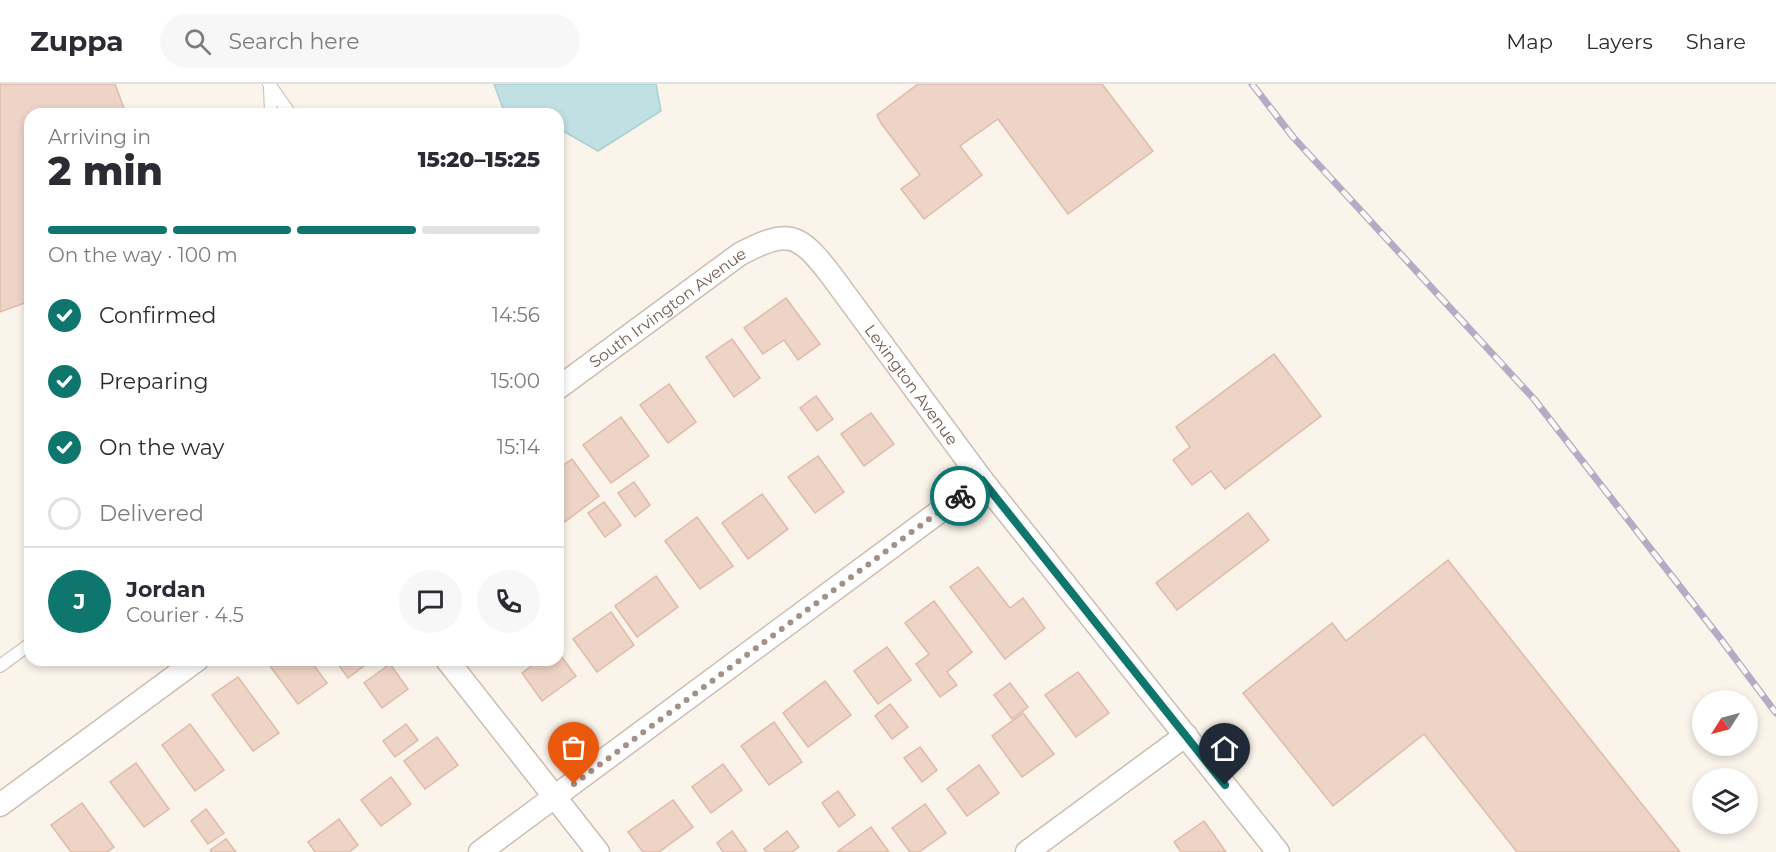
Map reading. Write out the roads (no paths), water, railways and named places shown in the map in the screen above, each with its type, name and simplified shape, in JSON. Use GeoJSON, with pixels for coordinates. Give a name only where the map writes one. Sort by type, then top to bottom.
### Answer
{"type":"FeatureCollection","features":[{"type":"Feature","properties":{"kind":"street","name":"South Irvington Avenue"},"geometry":{"type":"LineString","coordinates":[[564,384],[740,254],[761,243],[783,237]]}},
{"type":"Feature","properties":{"kind":"street","name":"Lexington Avenue"},"geometry":{"type":"LineString","coordinates":[[783,237],[804,244],[821,262],[982,480],[1278,852]]}},
{"type":"Feature","properties":{"kind":"street"},"geometry":{"type":"LineString","coordinates":[[480,852],[982,480]]}},
{"type":"Feature","properties":{"kind":"street"},"geometry":{"type":"LineString","coordinates":[[0,806],[189,666]]}},
{"type":"Feature","properties":{"kind":"street"},"geometry":{"type":"LineString","coordinates":[[452,666],[598,852]]}},
{"type":"Feature","properties":{"kind":"street"},"geometry":{"type":"LineString","coordinates":[[1027,852],[1186,735]]}},
{"type":"Feature","properties":{"kind":"lane"},"geometry":{"type":"LineString","coordinates":[[270,86],[271,108]]}},
{"type":"Feature","properties":{"kind":"lane"},"geometry":{"type":"LineString","coordinates":[[270,86],[286,108]]}},
{"type":"Feature","properties":{"kind":"lane"},"geometry":{"type":"LineString","coordinates":[[0,666],[24,648]]}},
{"type":"Feature","properties":{"kind":"water"},"geometry":{"type":"Polygon","coordinates":[[[494,84],[656,84],[661,111],[598,151],[564,131],[564,108],[503,108],[494,84]]]}},
{"type":"Feature","properties":{"kind":"railway"},"geometry":{"type":"LineString","coordinates":[[1252,84],[1293,137],[1534,399],[1776,713]]}}]}
